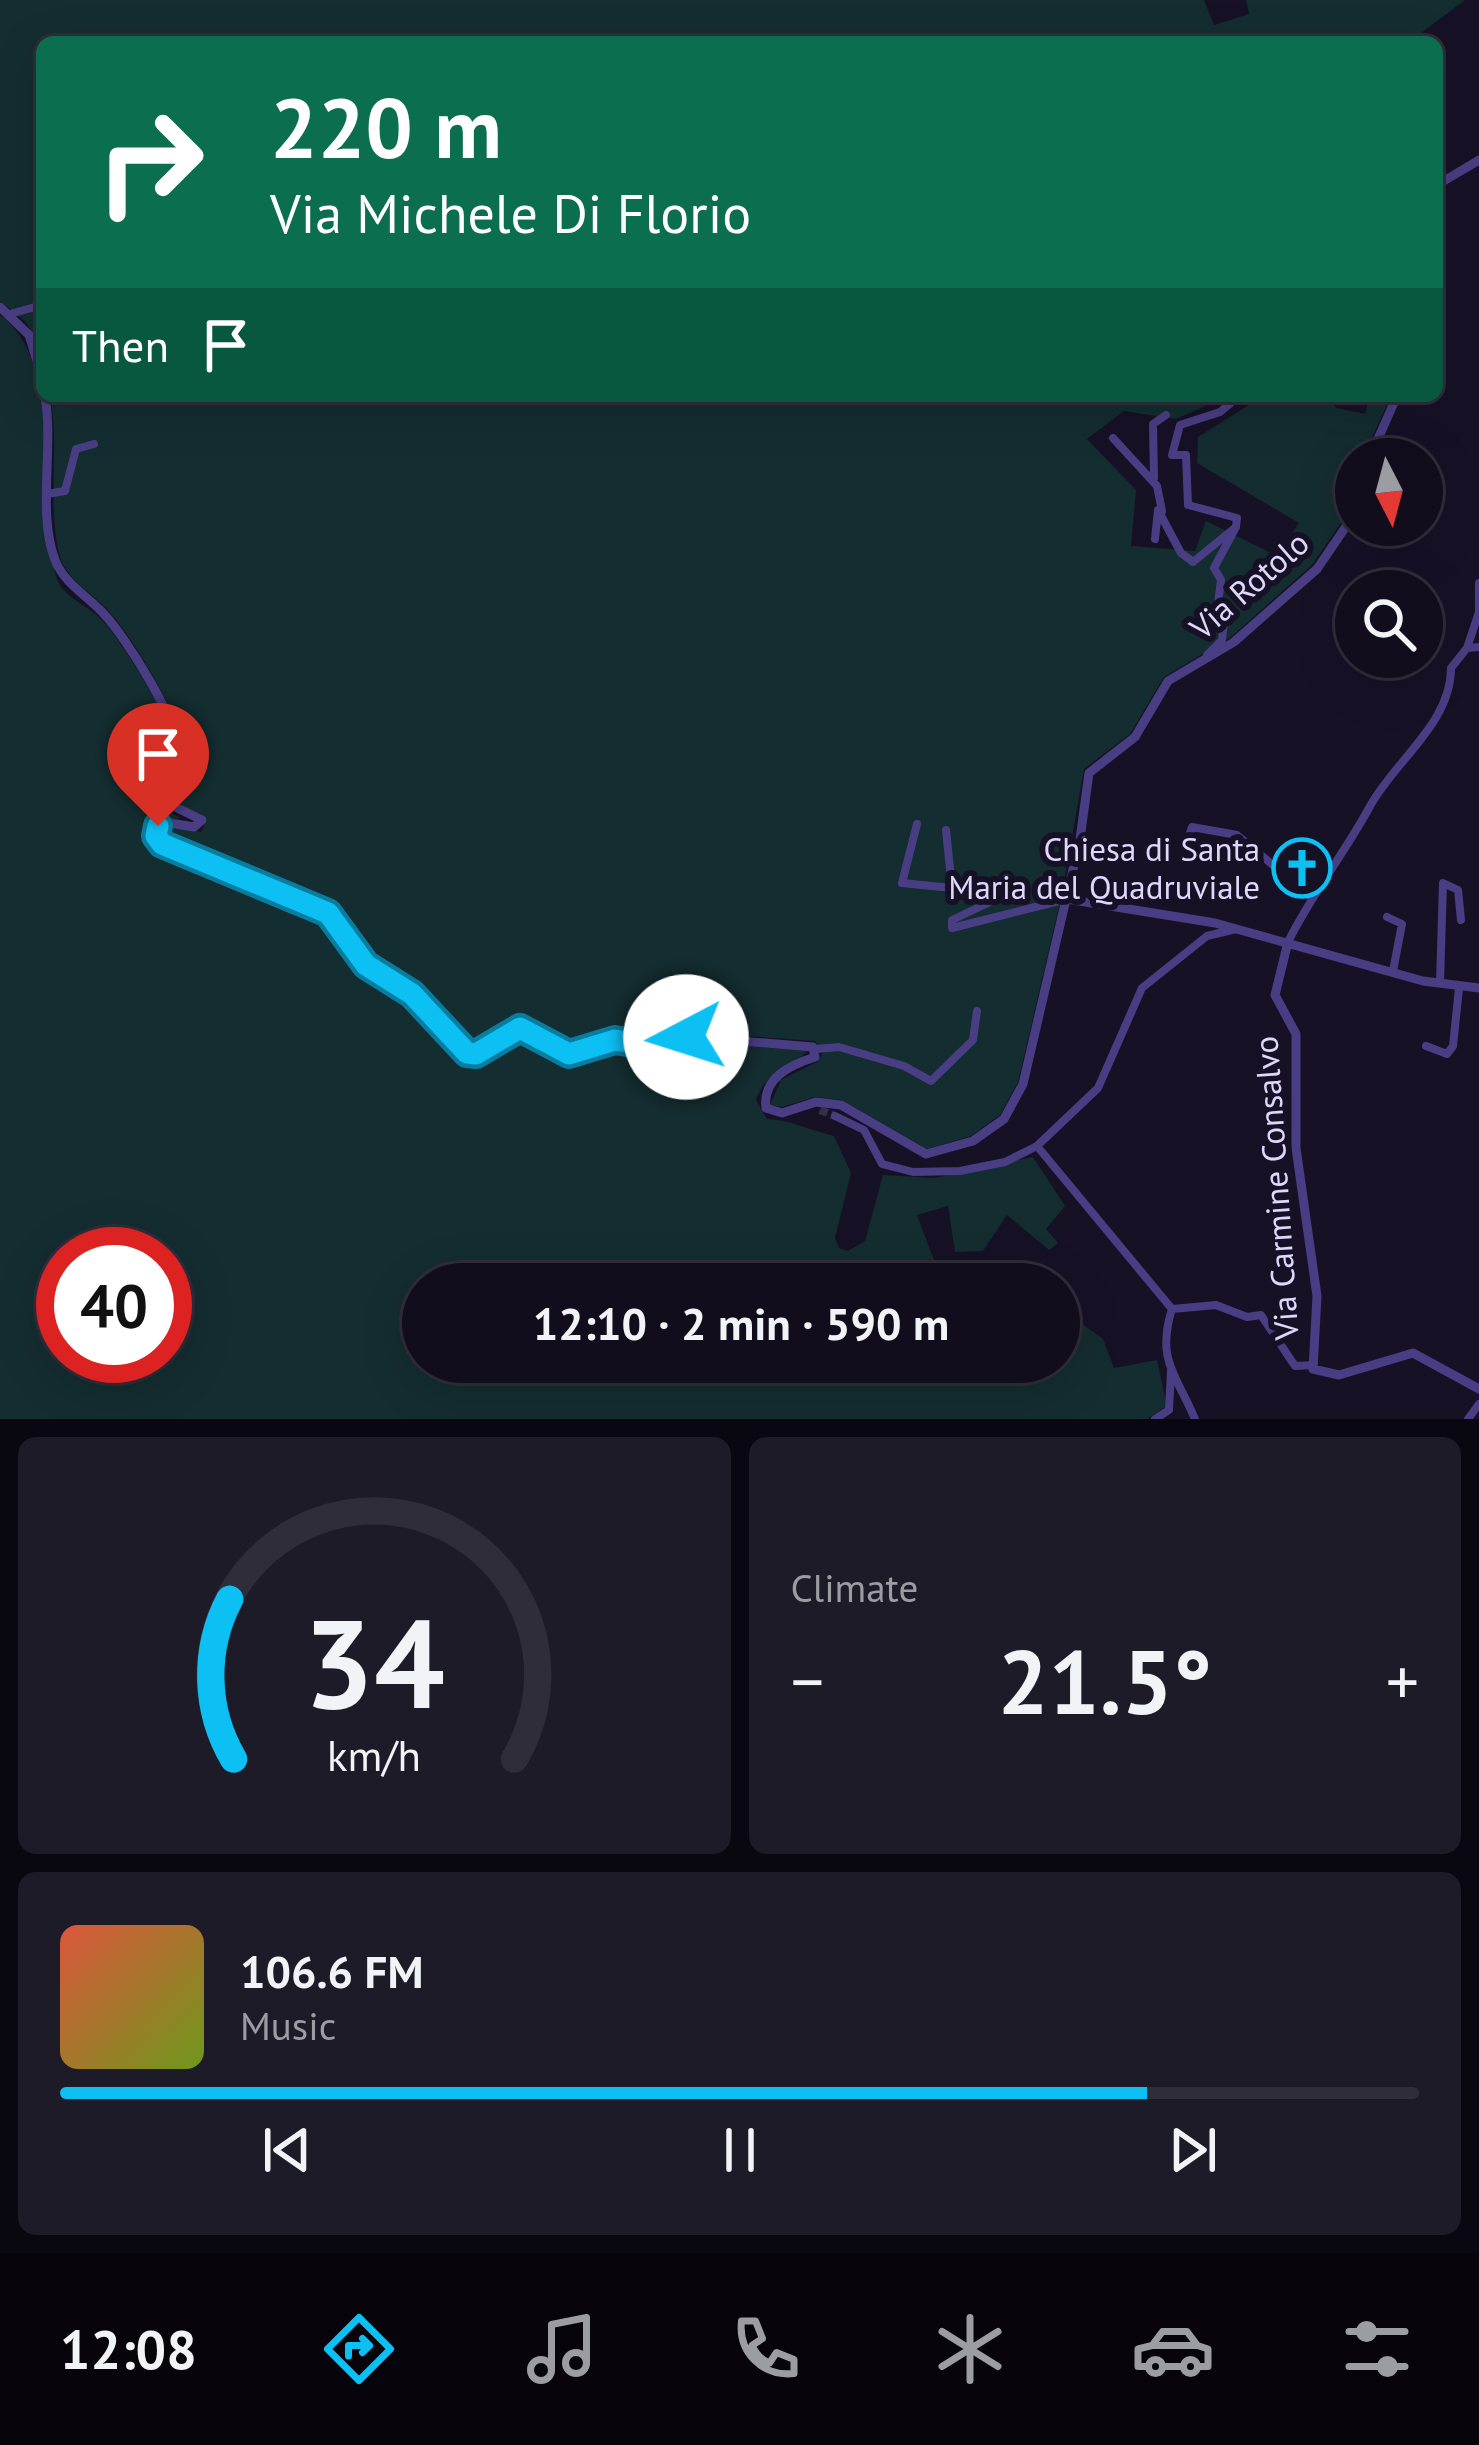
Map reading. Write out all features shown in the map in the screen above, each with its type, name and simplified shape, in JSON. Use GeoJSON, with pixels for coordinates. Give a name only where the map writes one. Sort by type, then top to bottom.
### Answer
{"type":"FeatureCollection","features":[{"type":"Feature","properties":{"kind":"street"},"geometry":{"type":"LineString","coordinates":[[1443,181],[1479,160]]}},
{"type":"Feature","properties":{"kind":"street"},"geometry":{"type":"LineString","coordinates":[[5,311],[36,306]]}},
{"type":"Feature","properties":{"kind":"street"},"geometry":{"type":"LineString","coordinates":[[5,311],[36,349]]}},
{"type":"Feature","properties":{"kind":"street"},"geometry":{"type":"LineString","coordinates":[[46,402],[51,435],[47,494],[52,550],[60,570],[119,633],[172,729],[179,755],[167,803],[202,820],[194,827],[165,822],[155,830],[158,841],[328,913],[366,965],[412,994],[467,1053],[476,1054],[520,1028],[569,1054],[615,1040],[651,1046],[691,1037],[839,1047],[904,1066],[931,1082],[973,1040],[977,1011]]}},
{"type":"Feature","properties":{"kind":"street"},"geometry":{"type":"LineString","coordinates":[[1189,668],[1222,640],[1224,621],[1217,611],[1221,580],[1214,568],[1237,518],[1188,505],[1186,455],[1172,455],[1180,425],[1220,412],[1232,402]]}},
{"type":"Feature","properties":{"kind":"street"},"geometry":{"type":"LineString","coordinates":[[1378,438],[1394,402]]}},
{"type":"Feature","properties":{"kind":"street"},"geometry":{"type":"LineString","coordinates":[[1166,415],[1153,424],[1154,482],[1181,553],[1193,562],[1236,527]]}},
{"type":"Feature","properties":{"kind":"street"},"geometry":{"type":"LineString","coordinates":[[1113,438],[1154,482]]}},
{"type":"Feature","properties":{"kind":"street"},"geometry":{"type":"LineString","coordinates":[[47,494],[65,491],[76,449],[94,444]]}},
{"type":"Feature","properties":{"kind":"street"},"geometry":{"type":"LineString","coordinates":[[1154,539],[1158,510],[1162,511]]}},
{"type":"Feature","properties":{"kind":"street","name":"Via Rotolo"},"geometry":{"type":"LineString","coordinates":[[805,1105],[841,1105],[926,1154],[959,1147],[995,1127],[1023,1084],[1067,899],[1089,773],[1135,737],[1168,681],[1234,642],[1317,568],[1335,542]]}},
{"type":"Feature","properties":{"kind":"street"},"geometry":{"type":"LineString","coordinates":[[1288,942],[1312,897],[1453,687],[1451,668],[1468,647],[1479,611],[1479,583]]}},
{"type":"Feature","properties":{"kind":"street"},"geometry":{"type":"LineString","coordinates":[[1468,647],[1479,647]]}},
{"type":"Feature","properties":{"kind":"street"},"geometry":{"type":"LineString","coordinates":[[916,824],[902,883],[952,888]]}},
{"type":"Feature","properties":{"kind":"street"},"geometry":{"type":"LineString","coordinates":[[1186,842],[1192,827],[1237,835],[1312,897]]}},
{"type":"Feature","properties":{"kind":"street"},"geometry":{"type":"LineString","coordinates":[[946,830],[952,888],[957,894],[992,881],[998,890],[988,903],[952,920],[957,928],[1067,899],[1237,929],[1440,985],[1479,988]]}},
{"type":"Feature","properties":{"kind":"street"},"geometry":{"type":"LineString","coordinates":[[1440,985],[1443,883],[1458,890],[1461,920]]}},
{"type":"Feature","properties":{"kind":"street"},"geometry":{"type":"LineString","coordinates":[[1387,917],[1402,924],[1393,970]]}},
{"type":"Feature","properties":{"kind":"street"},"geometry":{"type":"LineString","coordinates":[[835,1116],[864,1130],[882,1164],[913,1172],[982,1168],[1037,1146],[1098,1088],[1142,988],[1207,936],[1237,929]]}},
{"type":"Feature","properties":{"kind":"street","name":"Via Carmine Consalvo"},"geometry":{"type":"LineString","coordinates":[[1288,942],[1275,995],[1296,1034],[1296,1148],[1317,1296],[1313,1365]]}},
{"type":"Feature","properties":{"kind":"street"},"geometry":{"type":"LineString","coordinates":[[1426,1046],[1447,1054],[1453,1046],[1459,988]]}},
{"type":"Feature","properties":{"kind":"street"},"geometry":{"type":"LineString","coordinates":[[816,1048],[815,1057],[778,1076],[764,1099],[766,1108],[776,1113],[805,1105],[820,1110]]}},
{"type":"Feature","properties":{"kind":"street"},"geometry":{"type":"LineString","coordinates":[[1037,1146],[1172,1309]]}},
{"type":"Feature","properties":{"kind":"street"},"geometry":{"type":"LineString","coordinates":[[1172,1309],[1216,1305],[1247,1317],[1261,1316],[1294,1366],[1313,1365],[1318,1374],[1339,1375],[1413,1354],[1479,1389]]}},
{"type":"Feature","properties":{"kind":"street"},"geometry":{"type":"LineString","coordinates":[[1172,1309],[1163,1337],[1171,1371],[1195,1419]]}},
{"type":"Feature","properties":{"kind":"street"},"geometry":{"type":"LineString","coordinates":[[1155,1419],[1169,1410],[1171,1371]]}},
{"type":"Feature","properties":{"kind":"street"},"geometry":{"type":"LineString","coordinates":[[1468,1419],[1479,1405]]}},
{"type":"Feature","properties":{"kind":"green space"},"geometry":{"type":"Polygon","coordinates":[[[0,0],[1204,0],[1214,25],[1249,14],[1246,0],[1465,0],[1417,36],[36,36],[36,338],[25,321],[0,301],[0,0]]]}},
{"type":"Feature","properties":{"kind":"green space"},"geometry":{"type":"Polygon","coordinates":[[[0,315],[21,337],[36,374],[36,402],[42,402],[50,546],[56,576],[69,595],[101,619],[122,645],[158,705],[173,742],[175,762],[163,809],[181,818],[154,821],[150,839],[155,847],[328,919],[360,966],[410,999],[473,1060],[522,1037],[570,1058],[617,1046],[663,1049],[688,1042],[808,1051],[772,1076],[756,1100],[767,1119],[834,1136],[851,1173],[835,1238],[839,1248],[848,1251],[865,1241],[883,1175],[934,1178],[1033,1157],[1065,1206],[1046,1229],[1058,1243],[1049,1250],[1007,1215],[983,1251],[955,1252],[948,1206],[917,1215],[935,1263],[402,1263],[402,1383],[1080,1383],[1080,1322],[1103,1339],[1114,1368],[1157,1360],[1167,1406],[1147,1419],[0,1419],[0,315]]]}},
{"type":"Feature","properties":{"kind":"green space"},"geometry":{"type":"Polygon","coordinates":[[[51,402],[1214,402],[1176,419],[1124,411],[1087,439],[1136,490],[1131,546],[1195,551],[1206,521],[1277,556],[1299,523],[1197,463],[1198,437],[1253,402],[1331,402],[1337,408],[1365,414],[1368,402],[1388,402],[1372,438],[1335,438],[1335,532],[1312,565],[1231,637],[1164,677],[1130,734],[1084,769],[1061,898],[1018,1082],[1000,1115],[971,1136],[927,1149],[842,1100],[815,1097],[782,1107],[770,1105],[781,1080],[819,1061],[823,1051],[815,1041],[691,1032],[651,1040],[614,1034],[569,1049],[520,1023],[470,1048],[416,991],[370,962],[332,909],[163,837],[169,826],[201,832],[207,819],[172,801],[183,768],[182,740],[142,658],[107,609],[62,562],[54,514],[51,402]]]}},
{"type":"Feature","properties":{"kind":"tunnel"},"geometry":{"type":"LineString","coordinates":[[820,1110],[835,1116]]}},
{"type":"Feature","properties":{"kind":"place","name":"Chiesa di Santa Maria del Quadruviale"},"geometry":{"type":"Point","coordinates":[1302,868]}},
{"type":"Feature","properties":{"kind":"route"},"geometry":{"type":"LineString","coordinates":[[158,826],[156,836],[162,844],[328,913],[372,971],[412,994],[472,1055],[520,1028],[548,1048],[569,1054],[615,1040],[651,1046],[686,1037]]}}]}
